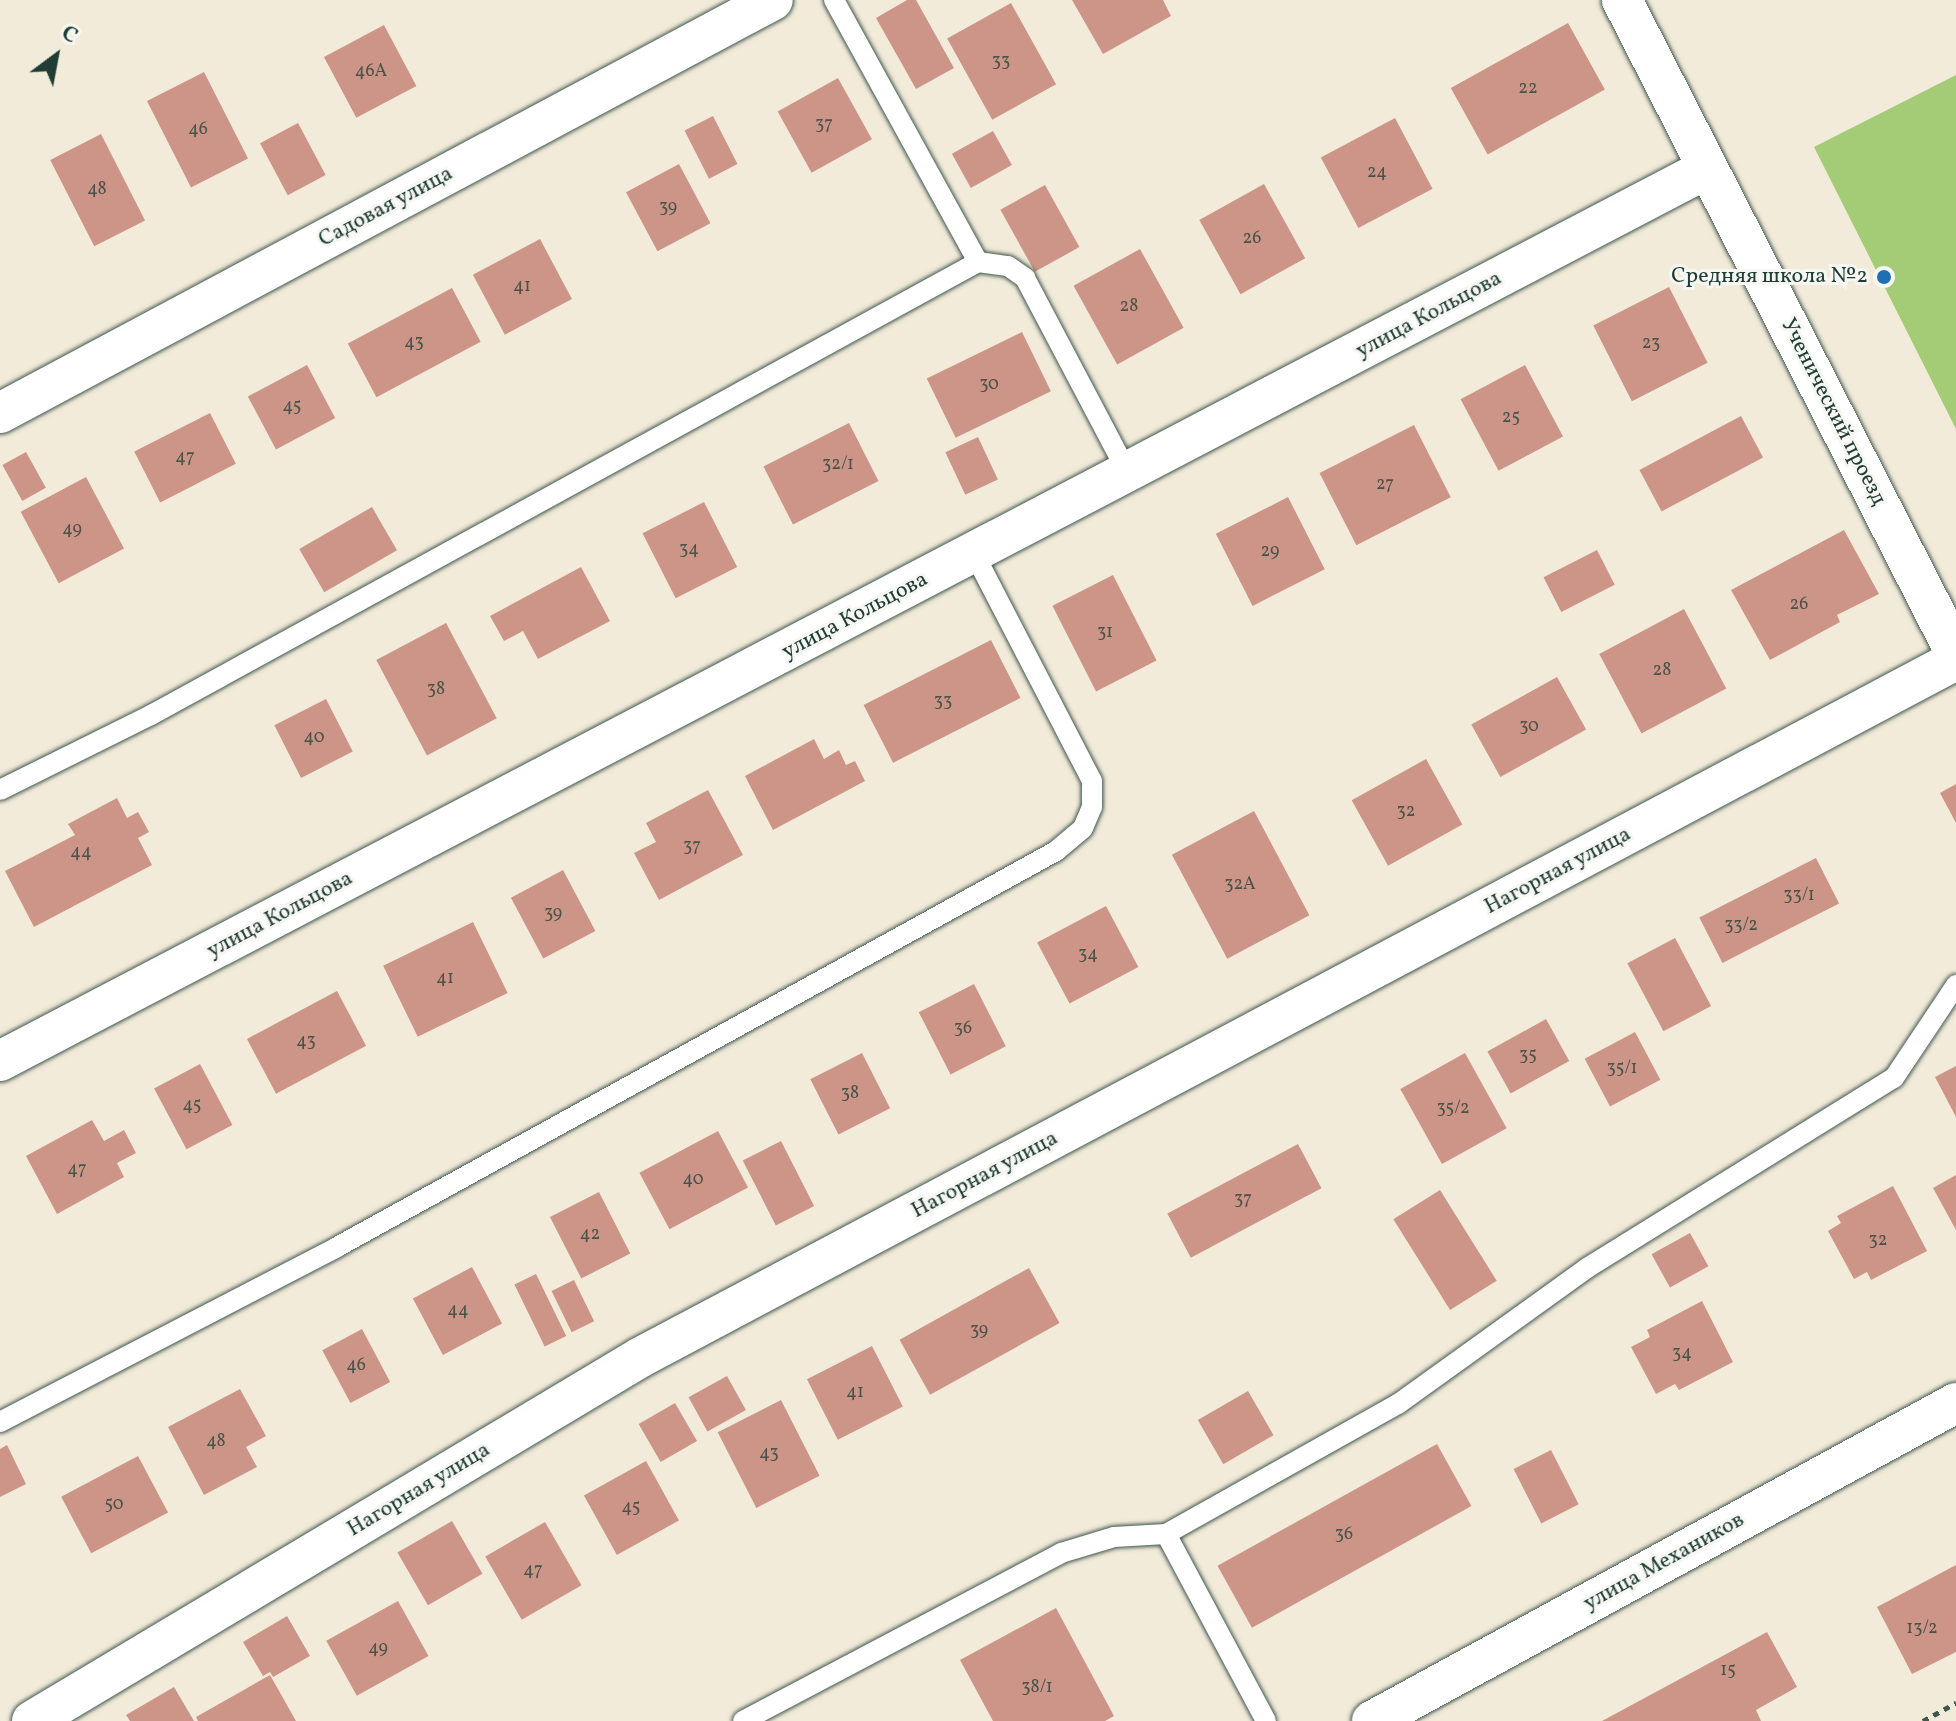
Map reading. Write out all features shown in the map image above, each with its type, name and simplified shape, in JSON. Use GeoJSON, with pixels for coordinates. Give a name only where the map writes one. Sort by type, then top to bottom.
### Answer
{"type":"FeatureCollection","features":[{"type":"Feature","properties":{"kind":"street","name":"Садовая улица"},"geometry":{"type":"LineString","coordinates":[[0,413],[773,0]]}},
{"type":"Feature","properties":{"kind":"street","name":"Ученический проезд"},"geometry":{"type":"LineString","coordinates":[[1622,0],[1956,654]]}},
{"type":"Feature","properties":{"kind":"street","name":"улица Кольцова"},"geometry":{"type":"LineString","coordinates":[[0,1061],[1708,168]]}},
{"type":"Feature","properties":{"kind":"street","name":"Нагорная улица"},"geometry":{"type":"LineString","coordinates":[[32,1721],[641,1357],[1956,660]]}},
{"type":"Feature","properties":{"kind":"street","name":"улица Механиков"},"geometry":{"type":"LineString","coordinates":[[1372,1721],[1956,1403]]}},
{"type":"Feature","properties":{"kind":"lane"},"geometry":{"type":"LineString","coordinates":[[834,0],[978,262]]}},
{"type":"Feature","properties":{"kind":"lane"},"geometry":{"type":"LineString","coordinates":[[0,790],[151,715],[978,262],[1008,266],[1025,278],[1128,473]]}},
{"type":"Feature","properties":{"kind":"lane"},"geometry":{"type":"LineString","coordinates":[[0,1422],[351,1239],[1056,851],[1083,828],[1092,807],[1092,781],[974,553]]}},
{"type":"Feature","properties":{"kind":"lane"},"geometry":{"type":"LineString","coordinates":[[743,1721],[881,1653],[1061,1553],[1114,1537],[1166,1534],[1398,1404],[1587,1268],[1894,1078],[1956,985]]}},
{"type":"Feature","properties":{"kind":"lane"},"geometry":{"type":"LineString","coordinates":[[1166,1534],[1266,1721]]}},
{"type":"Feature","properties":{"kind":"path"},"geometry":{"type":"LineString","coordinates":[[1923,1721],[1956,1703]]}},
{"type":"Feature","properties":{"kind":"green space"},"geometry":{"type":"Polygon","coordinates":[[[1956,75],[1956,429],[1814,147],[1956,75]]]}},
{"type":"Feature","properties":{"kind":"building"},"geometry":{"type":"Polygon","coordinates":[[[907,0],[916,0],[954,68],[916,89],[876,18],[907,0]]]}},
{"type":"Feature","properties":{"kind":"building"},"geometry":{"type":"Polygon","coordinates":[[[1072,0],[1163,0],[1171,16],[1103,54],[1072,0]]]}},
{"type":"Feature","properties":{"kind":"building"},"geometry":{"type":"Polygon","coordinates":[[[1011,3],[1056,84],[992,120],[947,38],[1011,3]]]}},
{"type":"Feature","properties":{"kind":"building"},"geometry":{"type":"Polygon","coordinates":[[[1568,23],[1605,89],[1488,154],[1451,88],[1568,23]]]}},
{"type":"Feature","properties":{"kind":"building"},"geometry":{"type":"Polygon","coordinates":[[[384,25],[416,86],[356,118],[324,57],[384,25]]]}},
{"type":"Feature","properties":{"kind":"building"},"geometry":{"type":"Polygon","coordinates":[[[204,72],[248,158],[191,187],[147,101],[204,72]]]}},
{"type":"Feature","properties":{"kind":"building"},"geometry":{"type":"Polygon","coordinates":[[[838,78],[872,139],[812,173],[778,111],[838,78]]]}},
{"type":"Feature","properties":{"kind":"building"},"geometry":{"type":"Polygon","coordinates":[[[713,116],[738,164],[709,179],[684,131],[713,116]]]}},
{"type":"Feature","properties":{"kind":"building"},"geometry":{"type":"Polygon","coordinates":[[[1395,118],[1433,189],[1358,228],[1321,157],[1395,118]]]}},
{"type":"Feature","properties":{"kind":"building"},"geometry":{"type":"Polygon","coordinates":[[[298,123],[326,175],[288,195],[260,143],[298,123]]]}},
{"type":"Feature","properties":{"kind":"building"},"geometry":{"type":"Polygon","coordinates":[[[993,131],[1012,165],[971,188],[952,154],[993,131]]]}},
{"type":"Feature","properties":{"kind":"building"},"geometry":{"type":"Polygon","coordinates":[[[101,134],[145,220],[94,246],[50,160],[101,134]]]}},
{"type":"Feature","properties":{"kind":"building"},"geometry":{"type":"Polygon","coordinates":[[[679,164],[710,223],[657,251],[626,192],[679,164]]]}},
{"type":"Feature","properties":{"kind":"building"},"geometry":{"type":"Polygon","coordinates":[[[1264,184],[1305,258],[1240,294],[1199,220],[1264,184]]]}},
{"type":"Feature","properties":{"kind":"building"},"geometry":{"type":"Polygon","coordinates":[[[1045,185],[1079,247],[1035,272],[1000,210],[1045,185]]]}},
{"type":"Feature","properties":{"kind":"building"},"geometry":{"type":"Polygon","coordinates":[[[540,239],[572,299],[505,335],[473,275],[540,239]]]}},
{"type":"Feature","properties":{"kind":"building"},"geometry":{"type":"Polygon","coordinates":[[[1140,249],[1184,328],[1117,365],[1074,286],[1140,249]]]}},
{"type":"Feature","properties":{"kind":"building"},"geometry":{"type":"Polygon","coordinates":[[[1669,287],[1708,363],[1632,401],[1593,326],[1669,287]]]}},
{"type":"Feature","properties":{"kind":"building"},"geometry":{"type":"Polygon","coordinates":[[[452,288],[481,342],[376,397],[348,343],[452,288]]]}},
{"type":"Feature","properties":{"kind":"building"},"geometry":{"type":"Polygon","coordinates":[[[1022,332],[1051,391],[956,438],[927,378],[1022,332]]]}},
{"type":"Feature","properties":{"kind":"building"},"geometry":{"type":"Polygon","coordinates":[[[307,365],[335,418],[276,449],[248,396],[307,365]]]}},
{"type":"Feature","properties":{"kind":"building"},"geometry":{"type":"Polygon","coordinates":[[[1525,365],[1563,437],[1499,471],[1461,399],[1525,365]]]}},
{"type":"Feature","properties":{"kind":"building"},"geometry":{"type":"Polygon","coordinates":[[[210,413],[236,464],[160,502],[134,452],[210,413]]]}},
{"type":"Feature","properties":{"kind":"building"},"geometry":{"type":"Polygon","coordinates":[[[1741,416],[1763,457],[1662,511],[1639,470],[1741,416]]]}},
{"type":"Feature","properties":{"kind":"building"},"geometry":{"type":"Polygon","coordinates":[[[849,423],[879,481],[793,524],[763,467],[849,423]]]}},
{"type":"Feature","properties":{"kind":"building"},"geometry":{"type":"Polygon","coordinates":[[[1414,425],[1451,497],[1356,545],[1320,473],[1414,425]]]}},
{"type":"Feature","properties":{"kind":"building"},"geometry":{"type":"Polygon","coordinates":[[[978,437],[998,480],[965,495],[945,452],[978,437]]]}},
{"type":"Feature","properties":{"kind":"building"},"geometry":{"type":"Polygon","coordinates":[[[26,452],[46,488],[22,501],[2,465],[26,452]]]}},
{"type":"Feature","properties":{"kind":"building"},"geometry":{"type":"Polygon","coordinates":[[[86,477],[124,549],[59,583],[21,512],[86,477]]]}},
{"type":"Feature","properties":{"kind":"building"},"geometry":{"type":"Polygon","coordinates":[[[1288,497],[1325,569],[1253,606],[1216,534],[1288,497]]]}},
{"type":"Feature","properties":{"kind":"building"},"geometry":{"type":"Polygon","coordinates":[[[704,502],[737,567],[676,598],[643,533],[704,502]]]}},
{"type":"Feature","properties":{"kind":"building"},"geometry":{"type":"Polygon","coordinates":[[[372,507],[397,550],[324,592],[299,549],[372,507]]]}},
{"type":"Feature","properties":{"kind":"building"},"geometry":{"type":"Polygon","coordinates":[[[1844,530],[1879,594],[1837,615],[1840,622],[1770,660],[1731,590],[1844,530]]]}},
{"type":"Feature","properties":{"kind":"building"},"geometry":{"type":"Polygon","coordinates":[[[1597,550],[1615,585],[1561,612],[1544,577],[1597,550]]]}},
{"type":"Feature","properties":{"kind":"building"},"geometry":{"type":"Polygon","coordinates":[[[581,567],[610,621],[538,659],[523,631],[504,641],[490,616],[581,567]]]}},
{"type":"Feature","properties":{"kind":"building"},"geometry":{"type":"Polygon","coordinates":[[[1113,575],[1157,661],[1096,691],[1052,606],[1113,575]]]}},
{"type":"Feature","properties":{"kind":"building"},"geometry":{"type":"Polygon","coordinates":[[[1684,609],[1726,688],[1641,734],[1599,654],[1684,609]]]}},
{"type":"Feature","properties":{"kind":"building"},"geometry":{"type":"Polygon","coordinates":[[[446,623],[497,718],[427,755],[376,660],[446,623]]]}},
{"type":"Feature","properties":{"kind":"building"},"geometry":{"type":"Polygon","coordinates":[[[991,640],[1021,698],[893,763],[864,705],[991,640]]]}},
{"type":"Feature","properties":{"kind":"building"},"geometry":{"type":"Polygon","coordinates":[[[1557,677],[1586,729],[1500,777],[1471,725],[1557,677]]]}},
{"type":"Feature","properties":{"kind":"building"},"geometry":{"type":"Polygon","coordinates":[[[326,699],[353,752],[301,778],[274,725],[326,699]]]}},
{"type":"Feature","properties":{"kind":"building"},"geometry":{"type":"Polygon","coordinates":[[[814,739],[824,759],[839,750],[846,765],[855,761],[865,781],[773,830],[745,776],[814,739]]]}},
{"type":"Feature","properties":{"kind":"building"},"geometry":{"type":"Polygon","coordinates":[[[1426,759],[1462,825],[1388,866],[1352,800],[1426,759]]]}},
{"type":"Feature","properties":{"kind":"building"},"geometry":{"type":"Polygon","coordinates":[[[1956,784],[1956,823],[1940,793],[1956,784]]]}},
{"type":"Feature","properties":{"kind":"building"},"geometry":{"type":"Polygon","coordinates":[[[708,790],[743,855],[659,900],[634,853],[656,842],[646,823],[708,790]]]}},
{"type":"Feature","properties":{"kind":"building"},"geometry":{"type":"Polygon","coordinates":[[[117,798],[127,818],[138,812],[149,832],[138,838],[152,865],[34,927],[5,871],[75,835],[68,824],[117,798]]]}},
{"type":"Feature","properties":{"kind":"building"},"geometry":{"type":"Polygon","coordinates":[[[1254,811],[1309,915],[1227,959],[1172,855],[1254,811]]]}},
{"type":"Feature","properties":{"kind":"building"},"geometry":{"type":"Polygon","coordinates":[[[1816,858],[1839,903],[1722,963],[1699,917],[1816,858]]]}},
{"type":"Feature","properties":{"kind":"building"},"geometry":{"type":"Polygon","coordinates":[[[563,870],[595,931],[543,959],[511,898],[563,870]]]}},
{"type":"Feature","properties":{"kind":"building"},"geometry":{"type":"Polygon","coordinates":[[[1106,906],[1138,967],[1070,1004],[1037,943],[1106,906]]]}},
{"type":"Feature","properties":{"kind":"building"},"geometry":{"type":"Polygon","coordinates":[[[473,922],[508,993],[418,1037],[383,966],[473,922]]]}},
{"type":"Feature","properties":{"kind":"building"},"geometry":{"type":"Polygon","coordinates":[[[1675,938],[1711,1006],[1663,1031],[1627,963],[1675,938]]]}},
{"type":"Feature","properties":{"kind":"building"},"geometry":{"type":"Polygon","coordinates":[[[974,984],[1006,1046],[951,1075],[919,1012],[974,984]]]}},
{"type":"Feature","properties":{"kind":"building"},"geometry":{"type":"Polygon","coordinates":[[[337,991],[366,1046],[276,1094],[247,1039],[337,991]]]}},
{"type":"Feature","properties":{"kind":"building"},"geometry":{"type":"Polygon","coordinates":[[[1546,1019],[1569,1061],[1511,1093],[1487,1051],[1546,1019]]]}},
{"type":"Feature","properties":{"kind":"building"},"geometry":{"type":"Polygon","coordinates":[[[1635,1032],[1660,1080],[1610,1106],[1585,1059],[1635,1032]]]}},
{"type":"Feature","properties":{"kind":"building"},"geometry":{"type":"Polygon","coordinates":[[[862,1053],[890,1108],[838,1135],[810,1079],[862,1053]]]}},
{"type":"Feature","properties":{"kind":"building"},"geometry":{"type":"Polygon","coordinates":[[[1465,1053],[1507,1128],[1442,1164],[1400,1089],[1465,1053]]]}},
{"type":"Feature","properties":{"kind":"building"},"geometry":{"type":"Polygon","coordinates":[[[200,1064],[232,1125],[186,1149],[154,1088],[200,1064]]]}},
{"type":"Feature","properties":{"kind":"building"},"geometry":{"type":"Polygon","coordinates":[[[1956,1066],[1956,1117],[1935,1077],[1956,1066]]]}},
{"type":"Feature","properties":{"kind":"building"},"geometry":{"type":"Polygon","coordinates":[[[92,1120],[104,1141],[124,1130],[136,1153],[117,1163],[124,1177],[57,1214],[26,1156],[92,1120]]]}},
{"type":"Feature","properties":{"kind":"building"},"geometry":{"type":"Polygon","coordinates":[[[718,1131],[748,1188],[669,1229],[639,1173],[718,1131]]]}},
{"type":"Feature","properties":{"kind":"building"},"geometry":{"type":"Polygon","coordinates":[[[781,1141],[814,1206],[776,1226],[743,1161],[781,1141]]]}},
{"type":"Feature","properties":{"kind":"building"},"geometry":{"type":"Polygon","coordinates":[[[1298,1144],[1321,1188],[1191,1258],[1167,1213],[1298,1144]]]}},
{"type":"Feature","properties":{"kind":"building"},"geometry":{"type":"Polygon","coordinates":[[[1956,1175],[1956,1230],[1933,1188],[1956,1175]]]}},
{"type":"Feature","properties":{"kind":"building"},"geometry":{"type":"Polygon","coordinates":[[[1893,1186],[1927,1251],[1871,1280],[1867,1272],[1854,1279],[1828,1231],[1841,1223],[1837,1216],[1893,1186]]]}},
{"type":"Feature","properties":{"kind":"building"},"geometry":{"type":"Polygon","coordinates":[[[1440,1190],[1497,1281],[1450,1310],[1393,1219],[1440,1190]]]}},
{"type":"Feature","properties":{"kind":"building"},"geometry":{"type":"Polygon","coordinates":[[[599,1192],[630,1253],[581,1278],[550,1217],[599,1192]]]}},
{"type":"Feature","properties":{"kind":"building"},"geometry":{"type":"Polygon","coordinates":[[[1690,1233],[1708,1266],[1670,1288],[1652,1254],[1690,1233]]]}},
{"type":"Feature","properties":{"kind":"building"},"geometry":{"type":"Polygon","coordinates":[[[472,1267],[502,1324],[443,1355],[413,1298],[472,1267]]]}},
{"type":"Feature","properties":{"kind":"building"},"geometry":{"type":"Polygon","coordinates":[[[1029,1268],[1060,1323],[930,1395],[900,1340],[1029,1268]]]}},
{"type":"Feature","properties":{"kind":"building"},"geometry":{"type":"Polygon","coordinates":[[[536,1274],[566,1336],[545,1347],[514,1285],[536,1274]]]}},
{"type":"Feature","properties":{"kind":"building"},"geometry":{"type":"Polygon","coordinates":[[[574,1280],[594,1321],[572,1332],[552,1291],[574,1280]]]}},
{"type":"Feature","properties":{"kind":"building"},"geometry":{"type":"Polygon","coordinates":[[[1702,1301],[1733,1362],[1679,1390],[1675,1384],[1656,1394],[1631,1347],[1650,1337],[1647,1330],[1702,1301]]]}},
{"type":"Feature","properties":{"kind":"building"},"geometry":{"type":"Polygon","coordinates":[[[362,1329],[390,1382],[350,1403],[322,1350],[362,1329]]]}},
{"type":"Feature","properties":{"kind":"building"},"geometry":{"type":"Polygon","coordinates":[[[872,1346],[903,1407],[838,1440],[807,1379],[872,1346]]]}},
{"type":"Feature","properties":{"kind":"building"},"geometry":{"type":"Polygon","coordinates":[[[727,1376],[746,1410],[707,1431],[689,1397],[727,1376]]]}},
{"type":"Feature","properties":{"kind":"building"},"geometry":{"type":"Polygon","coordinates":[[[240,1389],[266,1436],[246,1447],[257,1467],[204,1495],[168,1427],[240,1389]]]}},
{"type":"Feature","properties":{"kind":"building"},"geometry":{"type":"Polygon","coordinates":[[[1248,1391],[1274,1435],[1223,1464],[1198,1420],[1248,1391]]]}},
{"type":"Feature","properties":{"kind":"building"},"geometry":{"type":"Polygon","coordinates":[[[781,1400],[820,1476],[756,1508],[718,1432],[781,1400]]]}},
{"type":"Feature","properties":{"kind":"building"},"geometry":{"type":"Polygon","coordinates":[[[675,1403],[697,1441],[661,1462],[639,1424],[675,1403]]]}},
{"type":"Feature","properties":{"kind":"building"},"geometry":{"type":"Polygon","coordinates":[[[1437,1444],[1471,1506],[1252,1628],[1217,1566],[1437,1444]]]}},
{"type":"Feature","properties":{"kind":"building"},"geometry":{"type":"Polygon","coordinates":[[[7,1445],[26,1484],[0,1497],[0,1449],[7,1445]]]}},
{"type":"Feature","properties":{"kind":"building"},"geometry":{"type":"Polygon","coordinates":[[[1551,1450],[1579,1504],[1541,1523],[1514,1469],[1551,1450]]]}},
{"type":"Feature","properties":{"kind":"building"},"geometry":{"type":"Polygon","coordinates":[[[138,1456],[168,1513],[91,1553],[61,1497],[138,1456]]]}},
{"type":"Feature","properties":{"kind":"building"},"geometry":{"type":"Polygon","coordinates":[[[646,1461],[679,1520],[617,1555],[584,1495],[646,1461]]]}},
{"type":"Feature","properties":{"kind":"building"},"geometry":{"type":"Polygon","coordinates":[[[452,1521],[482,1574],[428,1605],[397,1552],[452,1521]]]}},
{"type":"Feature","properties":{"kind":"building"},"geometry":{"type":"Polygon","coordinates":[[[545,1522],[582,1585],[522,1620],[485,1556],[545,1522]]]}},
{"type":"Feature","properties":{"kind":"building"},"geometry":{"type":"Polygon","coordinates":[[[1956,1565],[1956,1652],[1912,1674],[1877,1607],[1956,1565]]]}},
{"type":"Feature","properties":{"kind":"building"},"geometry":{"type":"Polygon","coordinates":[[[398,1601],[429,1656],[357,1696],[326,1641],[398,1601]]]}},
{"type":"Feature","properties":{"kind":"building"},"geometry":{"type":"Polygon","coordinates":[[[1056,1608],[1114,1716],[1105,1721],[993,1721],[960,1660],[1056,1608]]]}},
{"type":"Feature","properties":{"kind":"building"},"geometry":{"type":"Polygon","coordinates":[[[287,1616],[310,1656],[273,1677],[270,1672],[263,1676],[243,1642],[287,1616]]]}},
{"type":"Feature","properties":{"kind":"building"},"geometry":{"type":"Polygon","coordinates":[[[1767,1632],[1797,1687],[1756,1710],[1761,1721],[1602,1721],[1767,1632]]]}},
{"type":"Feature","properties":{"kind":"building"},"geometry":{"type":"Polygon","coordinates":[[[270,1675],[296,1721],[198,1721],[196,1717],[270,1675]]]}},
{"type":"Feature","properties":{"kind":"building"},"geometry":{"type":"Polygon","coordinates":[[[174,1687],[194,1721],[130,1721],[126,1715],[174,1687]]]}},
{"type":"Feature","properties":{"kind":"place","name":"Средняя школа №2"},"geometry":{"type":"Point","coordinates":[1884,277]}}]}
